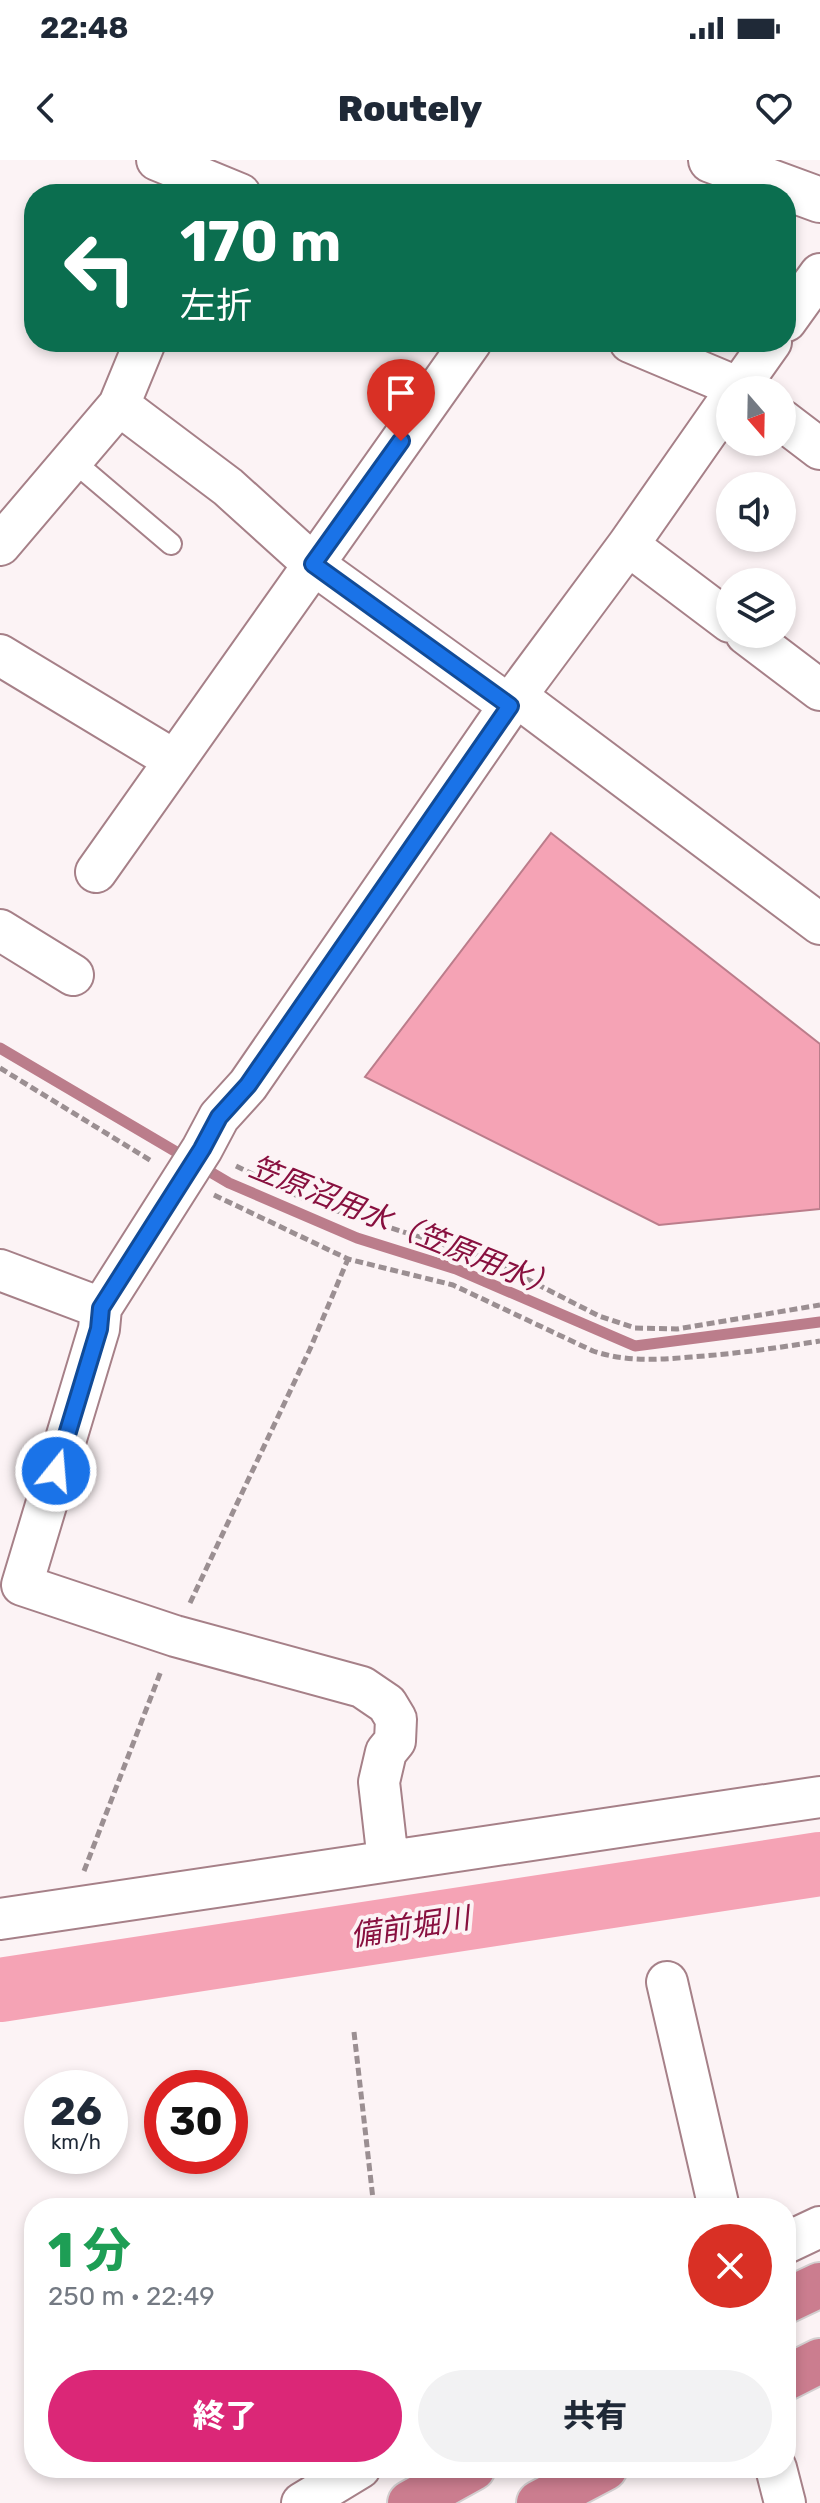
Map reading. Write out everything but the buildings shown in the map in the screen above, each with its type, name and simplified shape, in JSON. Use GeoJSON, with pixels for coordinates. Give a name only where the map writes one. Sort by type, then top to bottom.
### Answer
{"type":"FeatureCollection","features":[{"type":"Feature","properties":{"kind":"highway"},"geometry":{"type":"LineString","coordinates":[[796,2296],[820,2285]]}},
{"type":"Feature","properties":{"kind":"highway"},"geometry":{"type":"LineString","coordinates":[[796,2373],[820,2361]]}},
{"type":"Feature","properties":{"kind":"highway"},"geometry":{"type":"LineString","coordinates":[[410,2503],[455,2478]]}},
{"type":"Feature","properties":{"kind":"highway"},"geometry":{"type":"LineString","coordinates":[[539,2503],[586,2478]]}},
{"type":"Feature","properties":{"kind":"street"},"geometry":{"type":"LineString","coordinates":[[157,160],[213,182]]}},
{"type":"Feature","properties":{"kind":"street"},"geometry":{"type":"LineString","coordinates":[[738,165],[783,184]]}},
{"type":"Feature","properties":{"kind":"street"},"geometry":{"type":"LineString","coordinates":[[796,190],[820,200]]}},
{"type":"Feature","properties":{"kind":"street"},"geometry":{"type":"LineString","coordinates":[[796,307],[820,274]]}},
{"type":"Feature","properties":{"kind":"street"},"geometry":{"type":"LineString","coordinates":[[0,545],[119,405],[141,352]]}},
{"type":"Feature","properties":{"kind":"street"},"geometry":{"type":"LineString","coordinates":[[96,872],[464,352]]}},
{"type":"Feature","properties":{"kind":"street"},"geometry":{"type":"LineString","coordinates":[[651,352],[716,382]]}},
{"type":"Feature","properties":{"kind":"street"},"geometry":{"type":"LineString","coordinates":[[748,376],[764,352]]}},
{"type":"Feature","properties":{"kind":"street"},"geometry":{"type":"LineString","coordinates":[[119,405],[228,487],[313,564],[513,701],[820,924]]}},
{"type":"Feature","properties":{"kind":"street"},"geometry":{"type":"LineString","coordinates":[[388,1861],[379,1782],[386,1752],[395,1741],[396,1719],[387,1704],[362,1687],[175,1636],[22,1585],[99,1329],[101,1308],[202,1169],[219,1117],[248,1085],[513,701],[716,421]]}},
{"type":"Feature","properties":{"kind":"street"},"geometry":{"type":"LineString","coordinates":[[796,431],[820,449]]}},
{"type":"Feature","properties":{"kind":"street"},"geometry":{"type":"LineString","coordinates":[[628,545],[716,611]]}},
{"type":"Feature","properties":{"kind":"street"},"geometry":{"type":"LineString","coordinates":[[764,648],[820,690]]}},
{"type":"Feature","properties":{"kind":"street"},"geometry":{"type":"LineString","coordinates":[[0,655],[174,760]]}},
{"type":"Feature","properties":{"kind":"street"},"geometry":{"type":"LineString","coordinates":[[0,930],[73,975]]}},
{"type":"Feature","properties":{"kind":"street"},"geometry":{"type":"LineString","coordinates":[[0,1270],[101,1308]]}},
{"type":"Feature","properties":{"kind":"street"},"geometry":{"type":"LineString","coordinates":[[0,1919],[820,1797]]}},
{"type":"Feature","properties":{"kind":"street"},"geometry":{"type":"LineString","coordinates":[[667,1982],[717,2198]]}},
{"type":"Feature","properties":{"kind":"street"},"geometry":{"type":"LineString","coordinates":[[796,2238],[820,2227]]}},
{"type":"Feature","properties":{"kind":"street"},"geometry":{"type":"LineString","coordinates":[[779,2478],[785,2503]]}},
{"type":"Feature","properties":{"kind":"street"},"geometry":{"type":"LineString","coordinates":[[302,2503],[356,2482]]}},
{"type":"Feature","properties":{"kind":"lane"},"geometry":{"type":"LineString","coordinates":[[72,460],[171,544]]}},
{"type":"Feature","properties":{"kind":"path"},"geometry":{"type":"LineString","coordinates":[[0,1068],[163,1168]]}},
{"type":"Feature","properties":{"kind":"path"},"geometry":{"type":"LineString","coordinates":[[202,1169],[348,1259],[453,1285],[614,1358],[643,1361],[743,1353],[820,1341]]}},
{"type":"Feature","properties":{"kind":"path"},"geometry":{"type":"LineString","coordinates":[[202,1169],[486,1258],[599,1316],[635,1328],[677,1329],[820,1305]]}},
{"type":"Feature","properties":{"kind":"path"},"geometry":{"type":"LineString","coordinates":[[69,1909],[175,1636],[310,1349],[348,1259]]}},
{"type":"Feature","properties":{"kind":"path"},"geometry":{"type":"LineString","coordinates":[[354,2032],[373,2198]]}},
{"type":"Feature","properties":{"kind":"shaded area"},"geometry":{"type":"Polygon","coordinates":[[[551,833],[820,1044],[820,1209],[659,1225],[365,1077],[551,833]]]}},
{"type":"Feature","properties":{"kind":"waterway","name":"笠原沼用水（笠原用水）"},"geometry":{"type":"LineString","coordinates":[[0,1048],[229,1183],[357,1238],[456,1269],[635,1346],[820,1322]]}},
{"type":"Feature","properties":{"kind":"waterway","name":"備前堀川"},"geometry":{"type":"LineString","coordinates":[[0,1990],[820,1864]]}},
{"type":"Feature","properties":{"kind":"route"},"geometry":{"type":"LineString","coordinates":[[56,1471],[99,1329],[101,1308],[219,1117],[248,1085],[510,706],[313,564],[401,441]]}}]}
